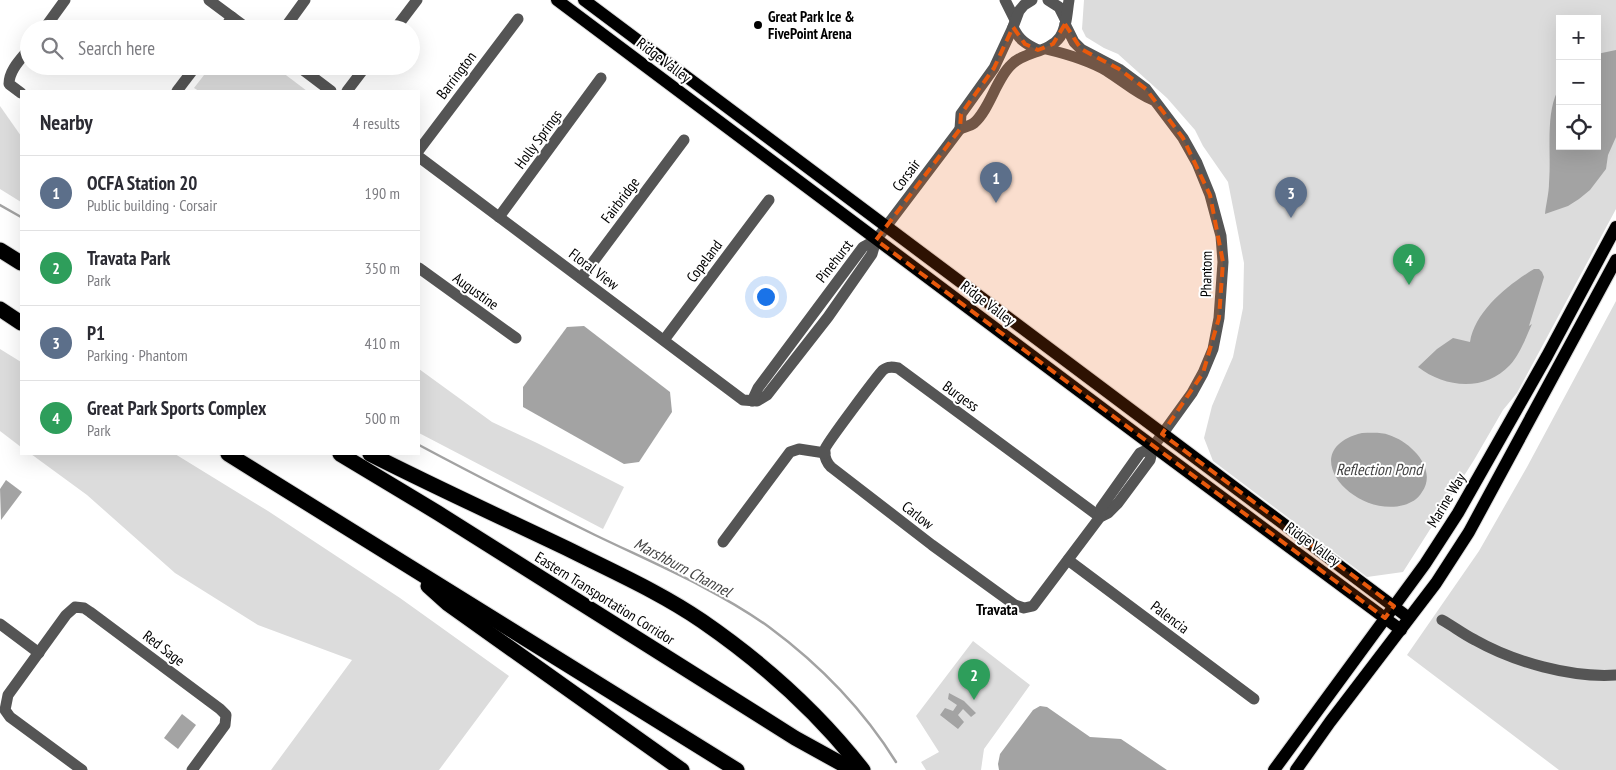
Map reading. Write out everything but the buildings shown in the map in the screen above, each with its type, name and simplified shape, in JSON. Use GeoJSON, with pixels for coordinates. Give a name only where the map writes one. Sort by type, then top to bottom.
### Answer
{"type":"FeatureCollection","features":[{"type":"Feature","properties":{"kind":"highway"},"geometry":{"type":"LineString","coordinates":[[0,250],[20,262]]}},
{"type":"Feature","properties":{"kind":"highway"},"geometry":{"type":"LineString","coordinates":[[0,309],[20,322]]}},
{"type":"Feature","properties":{"kind":"highway"},"geometry":{"type":"LineString","coordinates":[[230,455],[737,770]]}},
{"type":"Feature","properties":{"kind":"highway","name":"Eastern Transportation Corridor"},"geometry":{"type":"LineString","coordinates":[[342,455],[438,513],[795,738],[853,770]]}},
{"type":"Feature","properties":{"kind":"highway"},"geometry":{"type":"LineString","coordinates":[[372,455],[607,568],[666,599],[701,621],[736,646],[792,692],[839,740],[863,770]]}},
{"type":"Feature","properties":{"kind":"highway"},"geometry":{"type":"LineString","coordinates":[[399,560],[448,604],[682,770]]}},
{"type":"Feature","properties":{"kind":"main road","name":"Ridge Valley"},"geometry":{"type":"LineString","coordinates":[[557,0],[1153,447],[1401,630]]}},
{"type":"Feature","properties":{"kind":"main road","name":"Ridge Valley"},"geometry":{"type":"LineString","coordinates":[[584,0],[1409,618]]}},
{"type":"Feature","properties":{"kind":"main road","name":"Marine Way"},"geometry":{"type":"LineString","coordinates":[[1274,770],[1425,564],[1458,513],[1547,356],[1616,227]]}},
{"type":"Feature","properties":{"kind":"main road"},"geometry":{"type":"LineString","coordinates":[[1296,770],[1330,722],[1436,583],[1469,532],[1616,260]]}},
{"type":"Feature","properties":{"kind":"street"},"geometry":{"type":"LineString","coordinates":[[51,20],[66,0]]}},
{"type":"Feature","properties":{"kind":"street"},"geometry":{"type":"LineString","coordinates":[[209,0],[236,20]]}},
{"type":"Feature","properties":{"kind":"street"},"geometry":{"type":"LineString","coordinates":[[291,20],[305,0]]}},
{"type":"Feature","properties":{"kind":"street"},"geometry":{"type":"LineString","coordinates":[[402,20],[417,0]]}},
{"type":"Feature","properties":{"kind":"street"},"geometry":{"type":"LineString","coordinates":[[1005,0],[1014,23]]}},
{"type":"Feature","properties":{"kind":"street","name":"Corsair"},"geometry":{"type":"LineString","coordinates":[[960,129],[961,114],[994,68],[1024,5],[1032,0]]}},
{"type":"Feature","properties":{"kind":"street","name":"Phantom"},"geometry":{"type":"LineString","coordinates":[[1048,0],[1059,7],[1074,42],[1081,49],[1120,69],[1146,89],[1183,138],[1205,181],[1221,236],[1223,262],[1219,318],[1213,348],[1192,393],[1153,447]]}},
{"type":"Feature","properties":{"kind":"street"},"geometry":{"type":"LineString","coordinates":[[1042,49],[1059,39],[1069,0]]}},
{"type":"Feature","properties":{"kind":"street","name":"Barrington"},"geometry":{"type":"LineString","coordinates":[[420,149],[518,19]]}},
{"type":"Feature","properties":{"kind":"street","name":"Phantom"},"geometry":{"type":"LineString","coordinates":[[1014,23],[1018,37],[1025,44],[1073,55],[1110,73],[1139,95],[1154,101]]}},
{"type":"Feature","properties":{"kind":"street","name":"Corsair"},"geometry":{"type":"LineString","coordinates":[[876,240],[960,129],[974,123],[987,106],[1009,66],[1020,58],[1042,49]]}},
{"type":"Feature","properties":{"kind":"street"},"geometry":{"type":"LineString","coordinates":[[20,62],[9,80],[9,84],[20,92]]}},
{"type":"Feature","properties":{"kind":"street"},"geometry":{"type":"LineString","coordinates":[[180,90],[190,75]]}},
{"type":"Feature","properties":{"kind":"street"},"geometry":{"type":"LineString","coordinates":[[310,75],[330,90]]}},
{"type":"Feature","properties":{"kind":"street"},"geometry":{"type":"LineString","coordinates":[[348,90],[359,75]]}},
{"type":"Feature","properties":{"kind":"street","name":"Holly Springs"},"geometry":{"type":"LineString","coordinates":[[499,217],[601,78]]}},
{"type":"Feature","properties":{"kind":"street","name":"Fairbridge"},"geometry":{"type":"LineString","coordinates":[[581,278],[684,140]]}},
{"type":"Feature","properties":{"kind":"street","name":"Floral View"},"geometry":{"type":"LineString","coordinates":[[420,158],[743,400],[752,401]]}},
{"type":"Feature","properties":{"kind":"street","name":"Copeland"},"geometry":{"type":"LineString","coordinates":[[664,340],[769,200]]}},
{"type":"Feature","properties":{"kind":"street","name":"Pinehurst"},"geometry":{"type":"LineString","coordinates":[[752,401],[757,401],[767,395],[828,317],[872,254],[876,240]]}},
{"type":"Feature","properties":{"kind":"street","name":"Augustine"},"geometry":{"type":"LineString","coordinates":[[420,269],[516,338]]}},
{"type":"Feature","properties":{"kind":"street","name":"Burgess"},"geometry":{"type":"LineString","coordinates":[[825,452],[827,445],[882,371],[886,368],[898,368],[1100,517]]}},
{"type":"Feature","properties":{"kind":"street","name":"Carlow"},"geometry":{"type":"LineString","coordinates":[[825,452],[827,463],[831,467],[926,540],[1015,605],[1024,608],[1033,606],[1068,560],[1100,517],[1101,508],[1140,453],[1153,447]]}},
{"type":"Feature","properties":{"kind":"street"},"geometry":{"type":"LineString","coordinates":[[723,542],[790,452],[799,449],[825,452]]}},
{"type":"Feature","properties":{"kind":"street","name":"Palencia"},"geometry":{"type":"LineString","coordinates":[[1068,560],[1254,699]]}},
{"type":"Feature","properties":{"kind":"street","name":"Red Sage"},"geometry":{"type":"LineString","coordinates":[[82,770],[10,717],[5,710],[8,695],[66,615],[75,608],[84,608],[226,715],[225,724],[192,770]]}},
{"type":"Feature","properties":{"kind":"street"},"geometry":{"type":"LineString","coordinates":[[1442,620],[1476,641],[1512,657],[1546,668],[1580,673],[1616,675]]}},
{"type":"Feature","properties":{"kind":"street"},"geometry":{"type":"LineString","coordinates":[[0,624],[39,653]]}},
{"type":"Feature","properties":{"kind":"highlighted area"},"geometry":{"type":"Polygon","coordinates":[[[1065,24],[1081,49],[1119,69],[1146,89],[1183,138],[1210,195],[1223,262],[1219,318],[1203,373],[1162,434],[1394,606],[1385,618],[876,240],[960,129],[961,114],[994,68],[1013,27],[1025,44],[1038,50],[1053,44],[1065,24]]]}},
{"type":"Feature","properties":{"kind":"shaded area"},"geometry":{"type":"Polygon","coordinates":[[[1084,0],[1616,0],[1616,209],[1517,393],[1503,410],[1474,460],[1403,572],[1367,577],[1213,461],[1204,438],[1212,406],[1233,357],[1243,308],[1244,263],[1228,182],[1203,146],[1195,130],[1167,98],[1118,54],[1086,37],[1082,29],[1084,0]]]}},
{"type":"Feature","properties":{"kind":"shaded area"},"geometry":{"type":"Polygon","coordinates":[[[204,75],[286,75],[306,90],[197,90],[194,88],[204,75]]]}},
{"type":"Feature","properties":{"kind":"shaded area"},"geometry":{"type":"Polygon","coordinates":[[[0,106],[20,135],[20,201],[0,189],[0,106]]]}},
{"type":"Feature","properties":{"kind":"shaded area"},"geometry":{"type":"Polygon","coordinates":[[[1616,301],[1616,770],[1559,770],[1407,655],[1479,551],[1527,467],[1616,301]]]}},
{"type":"Feature","properties":{"kind":"shaded area"},"geometry":{"type":"Polygon","coordinates":[[[0,349],[20,361],[20,446],[0,431],[0,349]]]}},
{"type":"Feature","properties":{"kind":"shaded area"},"geometry":{"type":"Polygon","coordinates":[[[420,370],[492,422],[624,487],[603,529],[420,434],[420,370]]]}},
{"type":"Feature","properties":{"kind":"shaded area"},"geometry":{"type":"Polygon","coordinates":[[[32,455],[177,455],[268,511],[400,598],[509,676],[439,770],[271,770],[352,660],[258,625],[175,573],[87,495],[32,455]]]}},
{"type":"Feature","properties":{"kind":"shaded area"},"geometry":{"type":"Polygon","coordinates":[[[973,641],[1030,685],[984,749],[981,770],[926,770],[921,762],[939,752],[916,716],[973,641]]]}},
{"type":"Feature","properties":{"kind":"water"},"geometry":{"type":"Polygon","coordinates":[[[1616,50],[1616,137],[1608,155],[1606,169],[1590,190],[1579,199],[1568,206],[1545,214],[1550,172],[1550,121],[1556,95],[1556,150],[1601,150],[1601,53],[1616,50]]]}},
{"type":"Feature","properties":{"kind":"water"},"geometry":{"type":"Polygon","coordinates":[[[1534,269],[1539,269],[1544,277],[1529,326],[1532,324],[1517,356],[1500,374],[1489,380],[1477,383],[1452,383],[1429,374],[1418,367],[1437,349],[1453,338],[1470,342],[1478,320],[1486,309],[1504,291],[1534,269]]]}},
{"type":"Feature","properties":{"kind":"water"},"geometry":{"type":"Polygon","coordinates":[[[584,326],[670,392],[672,412],[639,462],[624,464],[523,407],[523,387],[567,327],[584,326]]]}},
{"type":"Feature","properties":{"kind":"water","name":"Reflection Pond"},"geometry":{"type":"Polygon","coordinates":[[[1362,433],[1383,433],[1389,435],[1406,444],[1420,458],[1427,474],[1426,483],[1416,499],[1404,505],[1385,507],[1367,502],[1351,493],[1338,481],[1332,467],[1332,453],[1342,442],[1362,433]]]}},
{"type":"Feature","properties":{"kind":"water"},"geometry":{"type":"Polygon","coordinates":[[[6,480],[22,492],[1,520],[0,489],[6,480]]]}},
{"type":"Feature","properties":{"kind":"water"},"geometry":{"type":"Polygon","coordinates":[[[949,693],[964,701],[976,713],[971,717],[963,709],[958,715],[964,722],[958,729],[940,715],[945,708],[953,711],[957,705],[948,699],[949,693]]]}},
{"type":"Feature","properties":{"kind":"water"},"geometry":{"type":"Polygon","coordinates":[[[1040,706],[1047,707],[1090,737],[1121,739],[1167,770],[999,770],[1000,754],[1033,710],[1040,706]]]}},
{"type":"Feature","properties":{"kind":"water"},"geometry":{"type":"Polygon","coordinates":[[[182,714],[196,725],[178,749],[164,738],[182,714]]]}},
{"type":"Feature","properties":{"kind":"waterway","name":"Marshburn Channel"},"geometry":{"type":"LineString","coordinates":[[0,205],[20,216]]}},
{"type":"Feature","properties":{"kind":"waterway","name":"Marshburn Channel"},"geometry":{"type":"LineString","coordinates":[[420,446],[595,535],[684,577],[749,613],[805,656],[839,689],[869,724],[896,762]]}},
{"type":"Feature","properties":{"kind":"place","name":"Great Park Ice & FivePoint Arena"},"geometry":{"type":"Point","coordinates":[758,25]}},
{"type":"Feature","properties":{"kind":"place","name":"OCFA Station 20"},"geometry":{"type":"Point","coordinates":[996,203]}},
{"type":"Feature","properties":{"kind":"place","name":"P1"},"geometry":{"type":"Point","coordinates":[1291,218]}},
{"type":"Feature","properties":{"kind":"place","name":"Great Park Sports Complex"},"geometry":{"type":"Point","coordinates":[1409,285]}},
{"type":"Feature","properties":{"kind":"place","name":"Travata Park"},"geometry":{"type":"Point","coordinates":[974,700]}},
{"type":"Feature","properties":{"kind":"district","name":"Travata"},"geometry":{"type":"Point","coordinates":[997,609]}}]}
